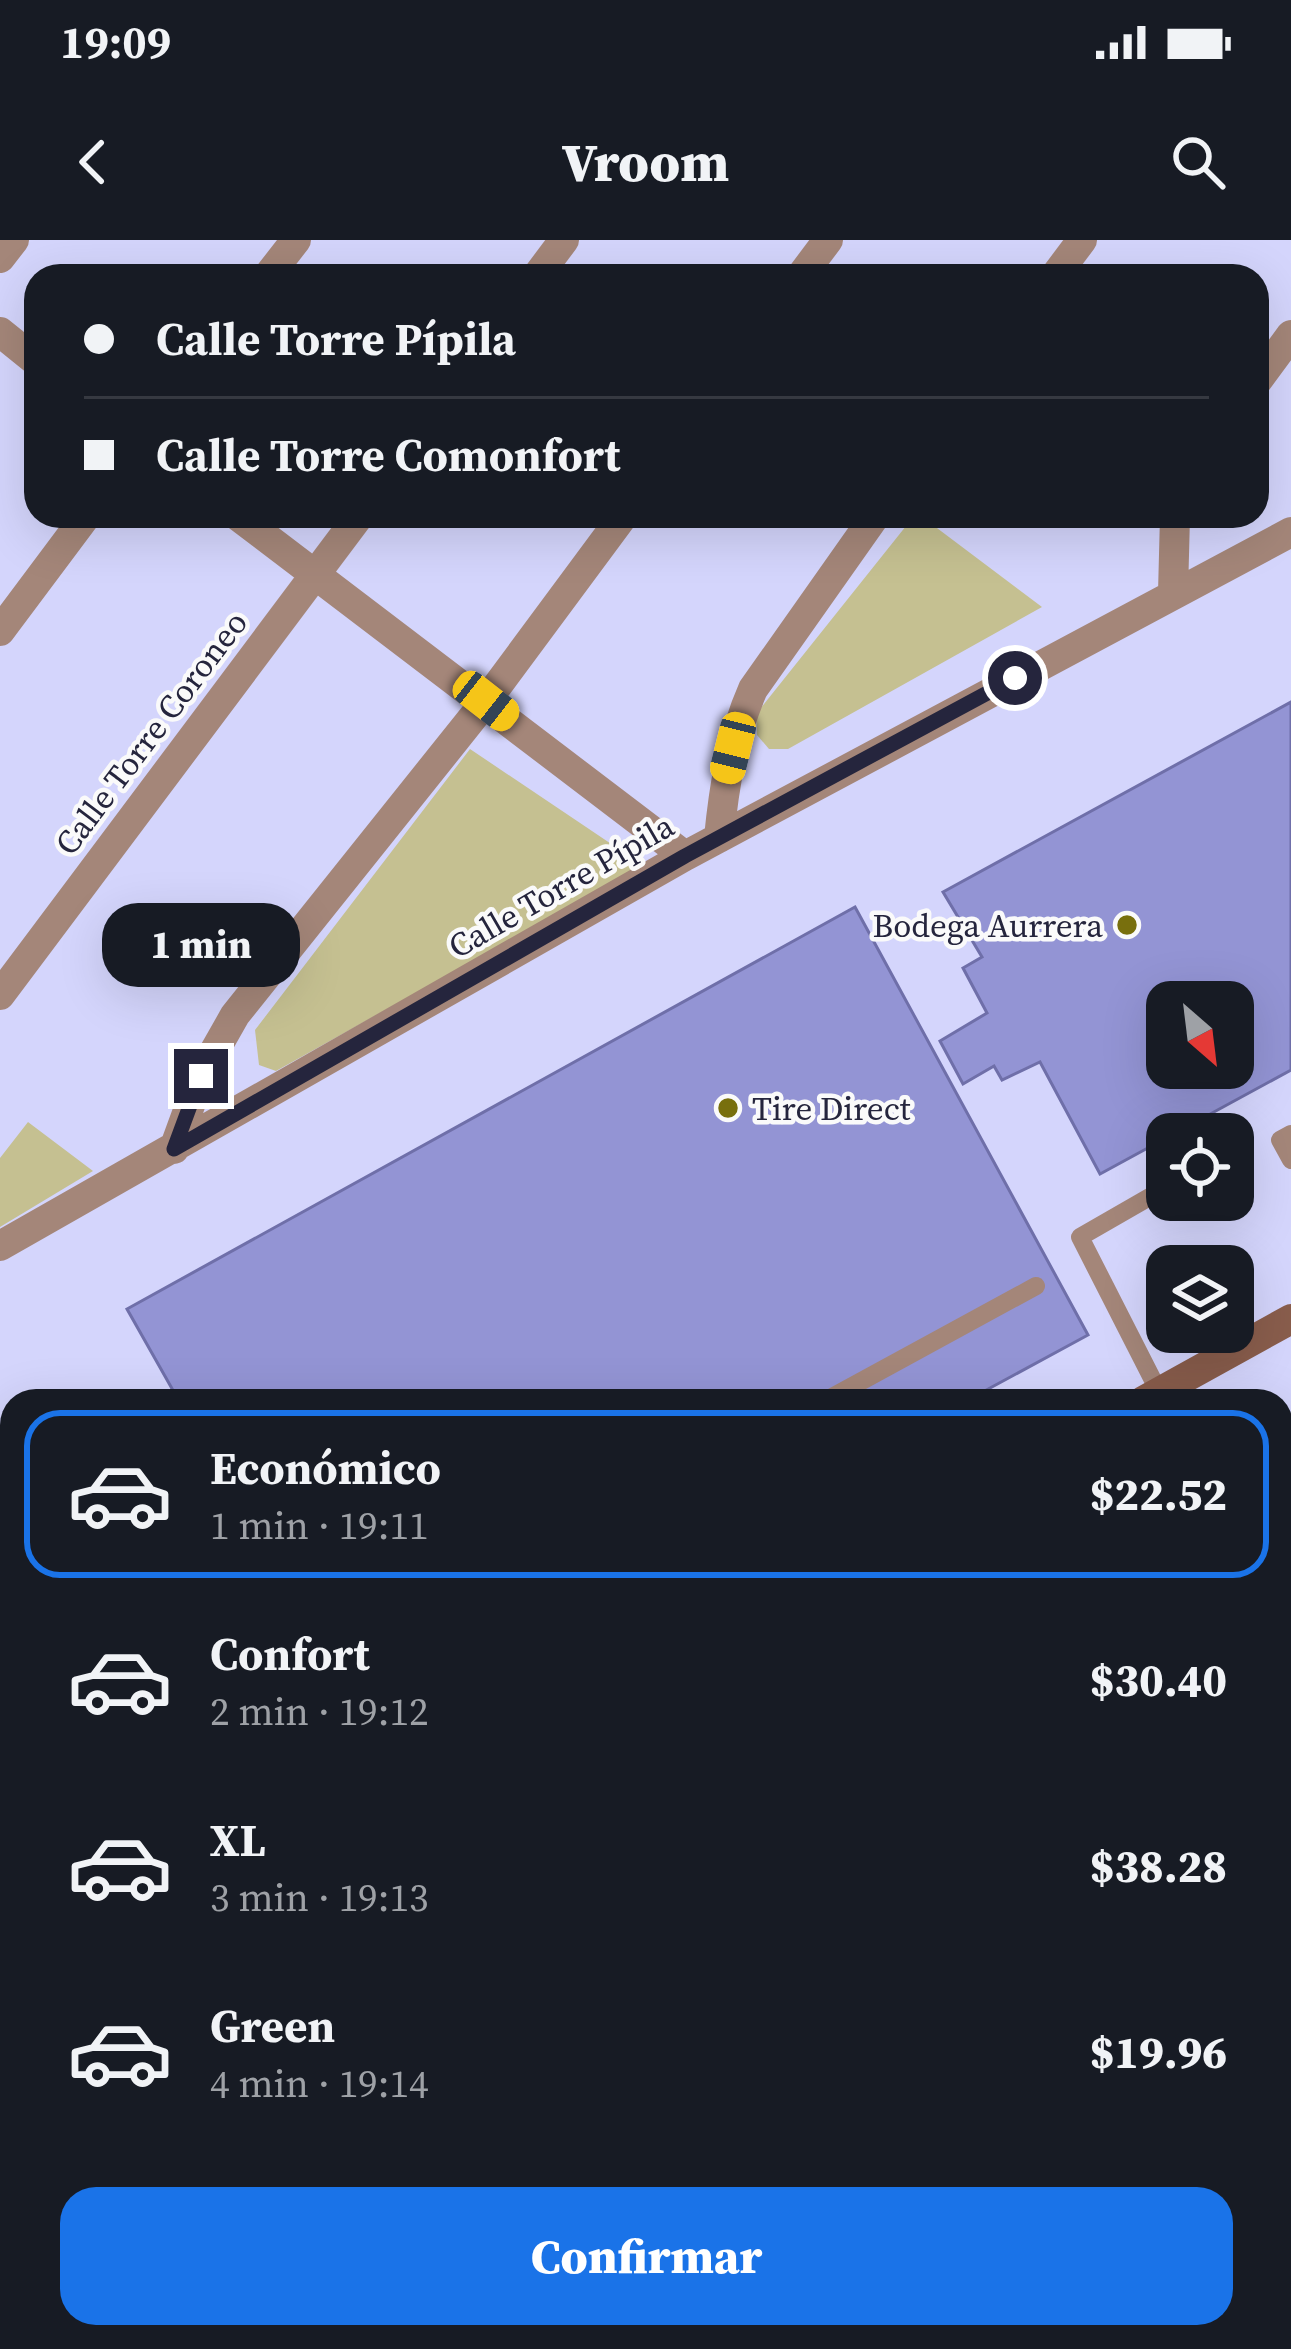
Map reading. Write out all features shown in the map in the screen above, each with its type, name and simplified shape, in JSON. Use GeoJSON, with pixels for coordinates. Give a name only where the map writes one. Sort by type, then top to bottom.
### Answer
{"type":"FeatureCollection","features":[{"type":"Feature","properties":{"kind":"main road"},"geometry":{"type":"LineString","coordinates":[[1165,1389],[1291,1319]]}},
{"type":"Feature","properties":{"kind":"street"},"geometry":{"type":"LineString","coordinates":[[0,258],[14,240]]}},
{"type":"Feature","properties":{"kind":"street"},"geometry":{"type":"LineString","coordinates":[[277,264],[296,240]]}},
{"type":"Feature","properties":{"kind":"street"},"geometry":{"type":"LineString","coordinates":[[0,332],[24,351]]}},
{"type":"Feature","properties":{"kind":"street"},"geometry":{"type":"LineString","coordinates":[[1269,365],[1291,335]]}},
{"type":"Feature","properties":{"kind":"street"},"geometry":{"type":"LineString","coordinates":[[0,631],[77,528]]}},
{"type":"Feature","properties":{"kind":"street"},"geometry":{"type":"LineString","coordinates":[[254,528],[685,856]]}},
{"type":"Feature","properties":{"kind":"street","name":"Calle Torre Coroneo"},"geometry":{"type":"LineString","coordinates":[[0,995],[350,528]]}},
{"type":"Feature","properties":{"kind":"street"},"geometry":{"type":"LineString","coordinates":[[174,1149],[201,1076],[235,1015],[486,701],[614,528]]}},
{"type":"Feature","properties":{"kind":"street"},"geometry":{"type":"LineString","coordinates":[[719,838],[725,779],[740,717],[753,688],[866,528]]}},
{"type":"Feature","properties":{"kind":"street"},"geometry":{"type":"LineString","coordinates":[[1172,528],[1172,593]]}},
{"type":"Feature","properties":{"kind":"street","name":"Calle Torre Pípila"},"geometry":{"type":"LineString","coordinates":[[0,1246],[685,856],[1291,532]]}},
{"type":"Feature","properties":{"kind":"lane"},"geometry":{"type":"LineString","coordinates":[[1286,1137],[1291,1160]]}},
{"type":"Feature","properties":{"kind":"lane"},"geometry":{"type":"LineString","coordinates":[[1146,1198],[1080,1237],[1147,1389]]}},
{"type":"Feature","properties":{"kind":"lane"},"geometry":{"type":"LineString","coordinates":[[847,1389],[1036,1286]]}},
{"type":"Feature","properties":{"kind":"shaded area"},"geometry":{"type":"Polygon","coordinates":[[[904,528],[937,528],[1042,607],[788,749],[769,749],[757,735],[756,714],[904,528]]]}},
{"type":"Feature","properties":{"kind":"shaded area"},"geometry":{"type":"Polygon","coordinates":[[[470,749],[644,866],[276,1071],[259,1065],[255,1030],[470,749]]]}},
{"type":"Feature","properties":{"kind":"shaded area"},"geometry":{"type":"Polygon","coordinates":[[[28,1122],[93,1171],[0,1227],[0,1158],[28,1122]]]}},
{"type":"Feature","properties":{"kind":"building","name":"Bodega Aurrera"},"geometry":{"type":"Polygon","coordinates":[[[1291,702],[1291,1070],[1212,1113],[1146,1113],[1146,1149],[1100,1174],[1040,1062],[1002,1080],[994,1066],[963,1084],[940,1041],[987,1013],[963,968],[982,957],[943,892],[1291,702]]]}},
{"type":"Feature","properties":{"kind":"building","name":"Tire Direct"},"geometry":{"type":"Polygon","coordinates":[[[855,907],[1088,1335],[988,1389],[172,1389],[127,1309],[855,907]]]}},
{"type":"Feature","properties":{"kind":"place","name":"Bodega Aurrera"},"geometry":{"type":"Point","coordinates":[1127,925]}},
{"type":"Feature","properties":{"kind":"place","name":"Tire Direct"},"geometry":{"type":"Point","coordinates":[728,1108]}},
{"type":"Feature","properties":{"kind":"route"},"geometry":{"type":"LineString","coordinates":[[201,1076],[174,1149],[685,856],[1015,678]]}}]}
